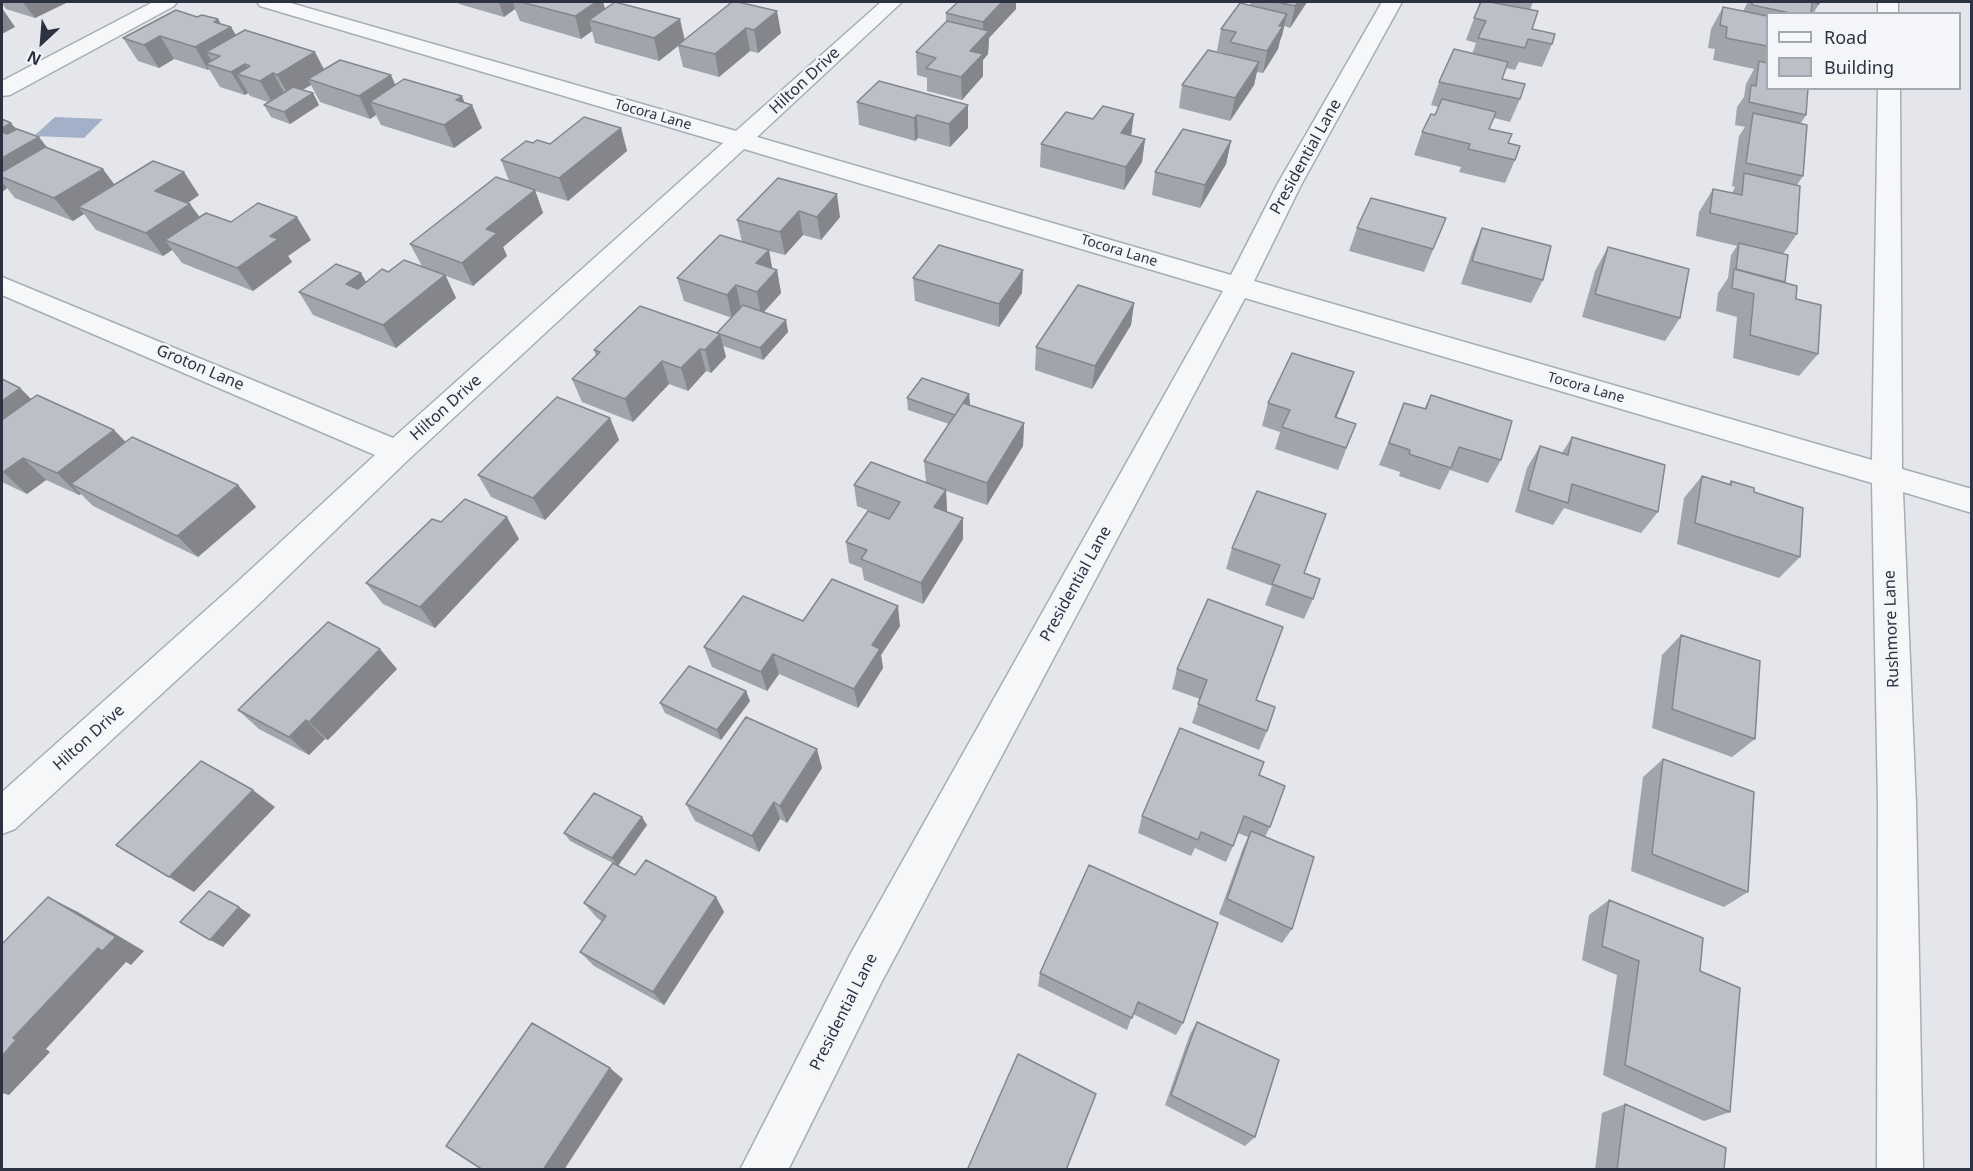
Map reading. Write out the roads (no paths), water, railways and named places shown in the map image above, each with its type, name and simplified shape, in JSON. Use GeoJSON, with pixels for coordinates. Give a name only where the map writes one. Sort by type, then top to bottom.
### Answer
{"type":"FeatureCollection","features":[{"type":"Feature","properties":{"kind":"street"},"geometry":{"type":"LineString","coordinates":[[2,90],[167,2]]}},
{"type":"Feature","properties":{"kind":"street","name":"Tocora Lane"},"geometry":{"type":"LineString","coordinates":[[267,2],[1971,501]]}},
{"type":"Feature","properties":{"kind":"street","name":"Hilton Drive"},"geometry":{"type":"LineString","coordinates":[[2,816],[892,2]]}},
{"type":"Feature","properties":{"kind":"street","name":"Presidential Lane"},"geometry":{"type":"LineString","coordinates":[[763,1170],[866,968],[1238,287],[1289,185],[1392,2]]}},
{"type":"Feature","properties":{"kind":"street","name":"Rushmore Lane"},"geometry":{"type":"LineString","coordinates":[[1889,90],[1887,476],[1897,804],[1900,1170]]}},
{"type":"Feature","properties":{"kind":"street","name":"Groton Lane"},"geometry":{"type":"LineString","coordinates":[[2,285],[398,452]]}},
{"type":"Feature","properties":{"kind":"water"},"geometry":{"type":"Polygon","coordinates":[[[55,117],[103,119],[84,138],[34,136],[55,117]]]}}]}
